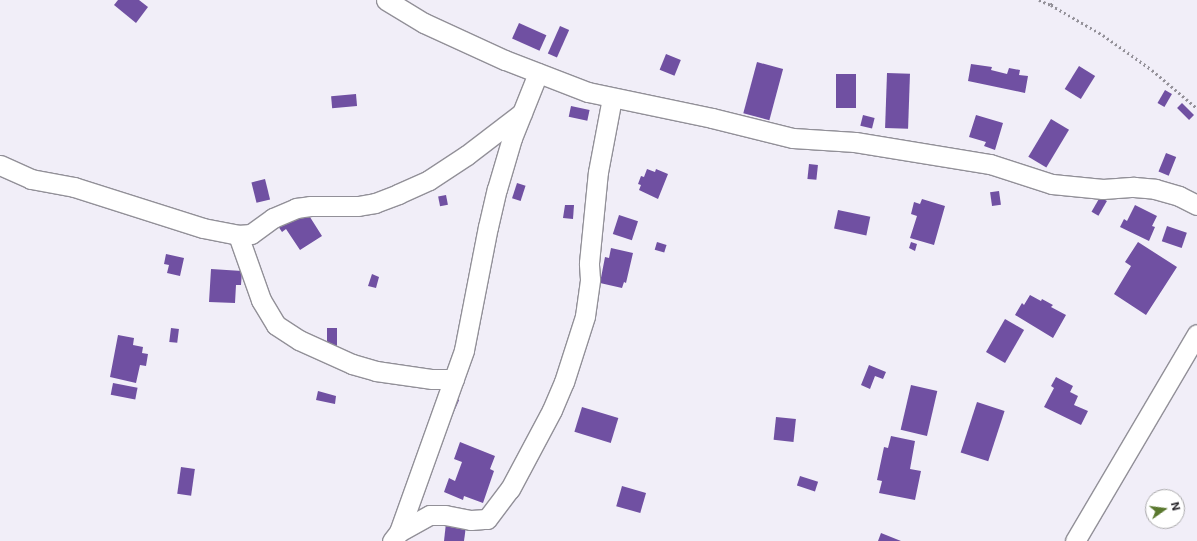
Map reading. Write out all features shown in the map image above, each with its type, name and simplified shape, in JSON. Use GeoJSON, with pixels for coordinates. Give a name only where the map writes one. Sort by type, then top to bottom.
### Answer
{"type":"FeatureCollection","features":[{"type":"Feature","properties":{"kind":"street"},"geometry":{"type":"LineString","coordinates":[[386,0],[424,23],[505,60],[588,92],[712,118],[793,138],[855,142],[990,164],[1052,184],[1103,189],[1134,187],[1155,189],[1179,196],[1197,205]]}},
{"type":"Feature","properties":{"kind":"street"},"geometry":{"type":"LineString","coordinates":[[396,537],[464,350],[490,219],[512,138],[538,73]]}},
{"type":"Feature","properties":{"kind":"street"},"geometry":{"type":"LineString","coordinates":[[396,537],[430,515],[446,515],[471,520],[487,519],[510,489],[552,410],[564,382],[585,316],[590,279],[589,263],[598,172],[612,98]]}},
{"type":"Feature","properties":{"kind":"street"},"geometry":{"type":"LineString","coordinates":[[0,165],[31,179],[74,187],[203,228],[238,236],[251,234],[273,218],[296,208],[310,206],[358,206],[375,203],[398,194],[429,180],[461,160],[522,113]]}},
{"type":"Feature","properties":{"kind":"street"},"geometry":{"type":"LineString","coordinates":[[238,236],[261,300],[276,325],[300,340],[352,364],[376,372],[432,379],[454,379]]}},
{"type":"Feature","properties":{"kind":"street"},"geometry":{"type":"LineString","coordinates":[[1075,541],[1197,334]]}},
{"type":"Feature","properties":{"kind":"path"},"geometry":{"type":"LineString","coordinates":[[1039,0],[1051,5],[1103,35],[1152,70],[1197,108]]}},
{"type":"Feature","properties":{"kind":"path"},"geometry":{"type":"LineString","coordinates":[[1051,5],[1053,0]]}},
{"type":"Feature","properties":{"kind":"building"},"geometry":{"type":"Polygon","coordinates":[[[118,0],[139,0],[148,7],[136,23],[114,5],[118,0]]]}},
{"type":"Feature","properties":{"kind":"building"},"geometry":{"type":"Polygon","coordinates":[[[519,23],[546,35],[539,51],[512,39],[519,23]]]}},
{"type":"Feature","properties":{"kind":"building"},"geometry":{"type":"Polygon","coordinates":[[[560,26],[569,30],[557,57],[548,53],[560,26]]]}},
{"type":"Feature","properties":{"kind":"building"},"geometry":{"type":"Polygon","coordinates":[[[666,54],[681,60],[674,76],[660,70],[666,54]]]}},
{"type":"Feature","properties":{"kind":"building"},"geometry":{"type":"Polygon","coordinates":[[[757,62],[783,69],[769,120],[743,113],[757,62]]]}},
{"type":"Feature","properties":{"kind":"building"},"geometry":{"type":"Polygon","coordinates":[[[971,64],[992,67],[991,70],[1007,74],[1009,68],[1020,70],[1019,75],[1028,76],[1025,93],[968,81],[971,64]]]}},
{"type":"Feature","properties":{"kind":"building"},"geometry":{"type":"Polygon","coordinates":[[[1079,66],[1095,76],[1081,99],[1065,89],[1079,66]]]}},
{"type":"Feature","properties":{"kind":"building"},"geometry":{"type":"Polygon","coordinates":[[[887,73],[910,74],[908,129],[885,128],[887,73]]]}},
{"type":"Feature","properties":{"kind":"building"},"geometry":{"type":"Polygon","coordinates":[[[836,74],[856,74],[856,108],[836,108],[836,74]]]}},
{"type":"Feature","properties":{"kind":"building"},"geometry":{"type":"Polygon","coordinates":[[[1165,90],[1172,94],[1164,107],[1158,103],[1165,90]]]}},
{"type":"Feature","properties":{"kind":"building"},"geometry":{"type":"Polygon","coordinates":[[[356,94],[357,106],[332,108],[331,96],[356,94]]]}},
{"type":"Feature","properties":{"kind":"building"},"geometry":{"type":"Polygon","coordinates":[[[1182,103],[1194,115],[1189,120],[1177,108],[1182,103]]]}},
{"type":"Feature","properties":{"kind":"building"},"geometry":{"type":"Polygon","coordinates":[[[571,106],[590,110],[587,121],[569,117],[571,106]]]}},
{"type":"Feature","properties":{"kind":"building"},"geometry":{"type":"Polygon","coordinates":[[[863,115],[875,118],[872,129],[860,126],[863,115]]]}},
{"type":"Feature","properties":{"kind":"building"},"geometry":{"type":"Polygon","coordinates":[[[976,115],[1003,123],[995,150],[984,146],[986,142],[969,137],[976,115]]]}},
{"type":"Feature","properties":{"kind":"building"},"geometry":{"type":"Polygon","coordinates":[[[1051,119],[1069,130],[1046,168],[1028,157],[1051,119]]]}},
{"type":"Feature","properties":{"kind":"building"},"geometry":{"type":"Polygon","coordinates":[[[1166,153],[1176,157],[1169,176],[1159,172],[1166,153]]]}},
{"type":"Feature","properties":{"kind":"building"},"geometry":{"type":"Polygon","coordinates":[[[809,164],[818,165],[816,180],[807,179],[809,164]]]}},
{"type":"Feature","properties":{"kind":"building"},"geometry":{"type":"Polygon","coordinates":[[[647,169],[655,172],[656,169],[668,174],[658,199],[639,190],[641,185],[638,184],[641,176],[644,177],[647,169]]]}},
{"type":"Feature","properties":{"kind":"building"},"geometry":{"type":"Polygon","coordinates":[[[265,179],[270,199],[256,203],[251,182],[265,179]]]}},
{"type":"Feature","properties":{"kind":"building"},"geometry":{"type":"Polygon","coordinates":[[[517,183],[526,186],[521,201],[512,198],[517,183]]]}},
{"type":"Feature","properties":{"kind":"building"},"geometry":{"type":"Polygon","coordinates":[[[999,191],[1001,205],[992,206],[990,192],[999,191]]]}},
{"type":"Feature","properties":{"kind":"building"},"geometry":{"type":"Polygon","coordinates":[[[446,195],[448,205],[440,206],[438,197],[446,195]]]}},
{"type":"Feature","properties":{"kind":"building"},"geometry":{"type":"Polygon","coordinates":[[[1100,197],[1107,201],[1098,216],[1092,212],[1100,197]]]}},
{"type":"Feature","properties":{"kind":"building"},"geometry":{"type":"Polygon","coordinates":[[[922,199],[945,206],[934,245],[910,238],[917,216],[911,214],[914,202],[920,204],[922,199]]]}},
{"type":"Feature","properties":{"kind":"building"},"geometry":{"type":"Polygon","coordinates":[[[565,205],[574,205],[573,219],[563,218],[565,205]]]}},
{"type":"Feature","properties":{"kind":"building"},"geometry":{"type":"Polygon","coordinates":[[[1135,205],[1157,216],[1152,226],[1155,227],[1149,241],[1120,227],[1124,219],[1127,221],[1135,205]]]}},
{"type":"Feature","properties":{"kind":"building"},"geometry":{"type":"Polygon","coordinates":[[[303,206],[322,236],[300,250],[286,229],[282,232],[276,223],[303,206]]]}},
{"type":"Feature","properties":{"kind":"building"},"geometry":{"type":"Polygon","coordinates":[[[838,210],[870,217],[866,235],[834,229],[838,210]]]}},
{"type":"Feature","properties":{"kind":"building"},"geometry":{"type":"Polygon","coordinates":[[[619,215],[638,221],[632,240],[613,234],[619,215]]]}},
{"type":"Feature","properties":{"kind":"building"},"geometry":{"type":"Polygon","coordinates":[[[1167,226],[1187,233],[1182,248],[1162,241],[1167,226]]]}},
{"type":"Feature","properties":{"kind":"building"},"geometry":{"type":"Polygon","coordinates":[[[657,242],[667,245],[664,253],[655,250],[657,242]]]}},
{"type":"Feature","properties":{"kind":"building"},"geometry":{"type":"Polygon","coordinates":[[[911,242],[917,244],[915,251],[909,248],[911,242]]]}},
{"type":"Feature","properties":{"kind":"building"},"geometry":{"type":"Polygon","coordinates":[[[1138,242],[1177,267],[1146,315],[1114,294],[1131,266],[1125,262],[1138,242]]]}},
{"type":"Feature","properties":{"kind":"building"},"geometry":{"type":"Polygon","coordinates":[[[611,248],[633,253],[626,283],[624,282],[622,288],[600,283],[605,257],[609,258],[611,248]]]}},
{"type":"Feature","properties":{"kind":"building"},"geometry":{"type":"Polygon","coordinates":[[[166,254],[184,258],[180,276],[167,273],[169,265],[164,264],[166,254]]]}},
{"type":"Feature","properties":{"kind":"building"},"geometry":{"type":"Polygon","coordinates":[[[211,269],[242,271],[241,285],[236,285],[235,303],[209,302],[211,269]]]}},
{"type":"Feature","properties":{"kind":"building"},"geometry":{"type":"Polygon","coordinates":[[[372,274],[379,277],[376,288],[368,286],[372,274]]]}},
{"type":"Feature","properties":{"kind":"building"},"geometry":{"type":"Polygon","coordinates":[[[1030,295],[1053,305],[1051,307],[1066,315],[1053,338],[1015,315],[1022,303],[1024,305],[1030,295]]]}},
{"type":"Feature","properties":{"kind":"building"},"geometry":{"type":"Polygon","coordinates":[[[1005,319],[1024,330],[1005,363],[986,352],[1005,319]]]}},
{"type":"Feature","properties":{"kind":"building"},"geometry":{"type":"Polygon","coordinates":[[[171,328],[179,329],[177,343],[169,342],[171,328]]]}},
{"type":"Feature","properties":{"kind":"building"},"geometry":{"type":"Polygon","coordinates":[[[327,328],[337,328],[337,346],[327,346],[327,328]]]}},
{"type":"Feature","properties":{"kind":"building"},"geometry":{"type":"Polygon","coordinates":[[[118,335],[134,338],[133,345],[143,347],[142,353],[148,354],[146,366],[140,365],[136,383],[110,377],[118,335]]]}},
{"type":"Feature","properties":{"kind":"building"},"geometry":{"type":"Polygon","coordinates":[[[869,365],[886,372],[883,379],[875,376],[870,389],[861,385],[869,365]]]}},
{"type":"Feature","properties":{"kind":"building"},"geometry":{"type":"Polygon","coordinates":[[[1056,377],[1073,386],[1070,392],[1078,396],[1074,405],[1088,411],[1081,425],[1044,407],[1054,388],[1051,386],[1056,377]]]}},
{"type":"Feature","properties":{"kind":"building"},"geometry":{"type":"Polygon","coordinates":[[[113,383],[138,388],[135,400],[111,395],[113,383]]]}},
{"type":"Feature","properties":{"kind":"building"},"geometry":{"type":"Polygon","coordinates":[[[911,385],[937,391],[927,436],[901,430],[911,385]]]}},
{"type":"Feature","properties":{"kind":"building"},"geometry":{"type":"Polygon","coordinates":[[[318,391],[336,396],[335,404],[316,400],[318,391]]]}},
{"type":"Feature","properties":{"kind":"building"},"geometry":{"type":"Polygon","coordinates":[[[450,396],[459,400],[450,420],[441,416],[450,396]]]}},
{"type":"Feature","properties":{"kind":"building"},"geometry":{"type":"Polygon","coordinates":[[[977,402],[1005,411],[988,461],[961,452],[977,402]]]}},
{"type":"Feature","properties":{"kind":"building"},"geometry":{"type":"Polygon","coordinates":[[[582,407],[618,418],[611,443],[574,432],[582,407]]]}},
{"type":"Feature","properties":{"kind":"building"},"geometry":{"type":"Polygon","coordinates":[[[776,417],[796,419],[793,442],[774,440],[776,417]]]}},
{"type":"Feature","properties":{"kind":"building"},"geometry":{"type":"Polygon","coordinates":[[[891,436],[915,441],[910,469],[921,471],[915,500],[879,493],[882,481],[877,480],[884,447],[888,448],[891,436]]]}},
{"type":"Feature","properties":{"kind":"building"},"geometry":{"type":"Polygon","coordinates":[[[460,442],[495,456],[490,469],[494,471],[483,503],[464,496],[463,500],[444,492],[449,478],[455,481],[462,462],[454,459],[460,442]]]}},
{"type":"Feature","properties":{"kind":"building"},"geometry":{"type":"Polygon","coordinates":[[[181,467],[195,469],[191,496],[177,494],[181,467]]]}},
{"type":"Feature","properties":{"kind":"building"},"geometry":{"type":"Polygon","coordinates":[[[800,476],[818,482],[815,491],[797,486],[800,476]]]}},
{"type":"Feature","properties":{"kind":"building"},"geometry":{"type":"Polygon","coordinates":[[[622,486],[646,493],[640,513],[616,506],[622,486]]]}},
{"type":"Feature","properties":{"kind":"building"},"geometry":{"type":"Polygon","coordinates":[[[446,523],[466,526],[464,541],[444,541],[446,523]]]}},
{"type":"Feature","properties":{"kind":"building"},"geometry":{"type":"Polygon","coordinates":[[[881,533],[901,541],[878,541],[881,533]]]}}]}
